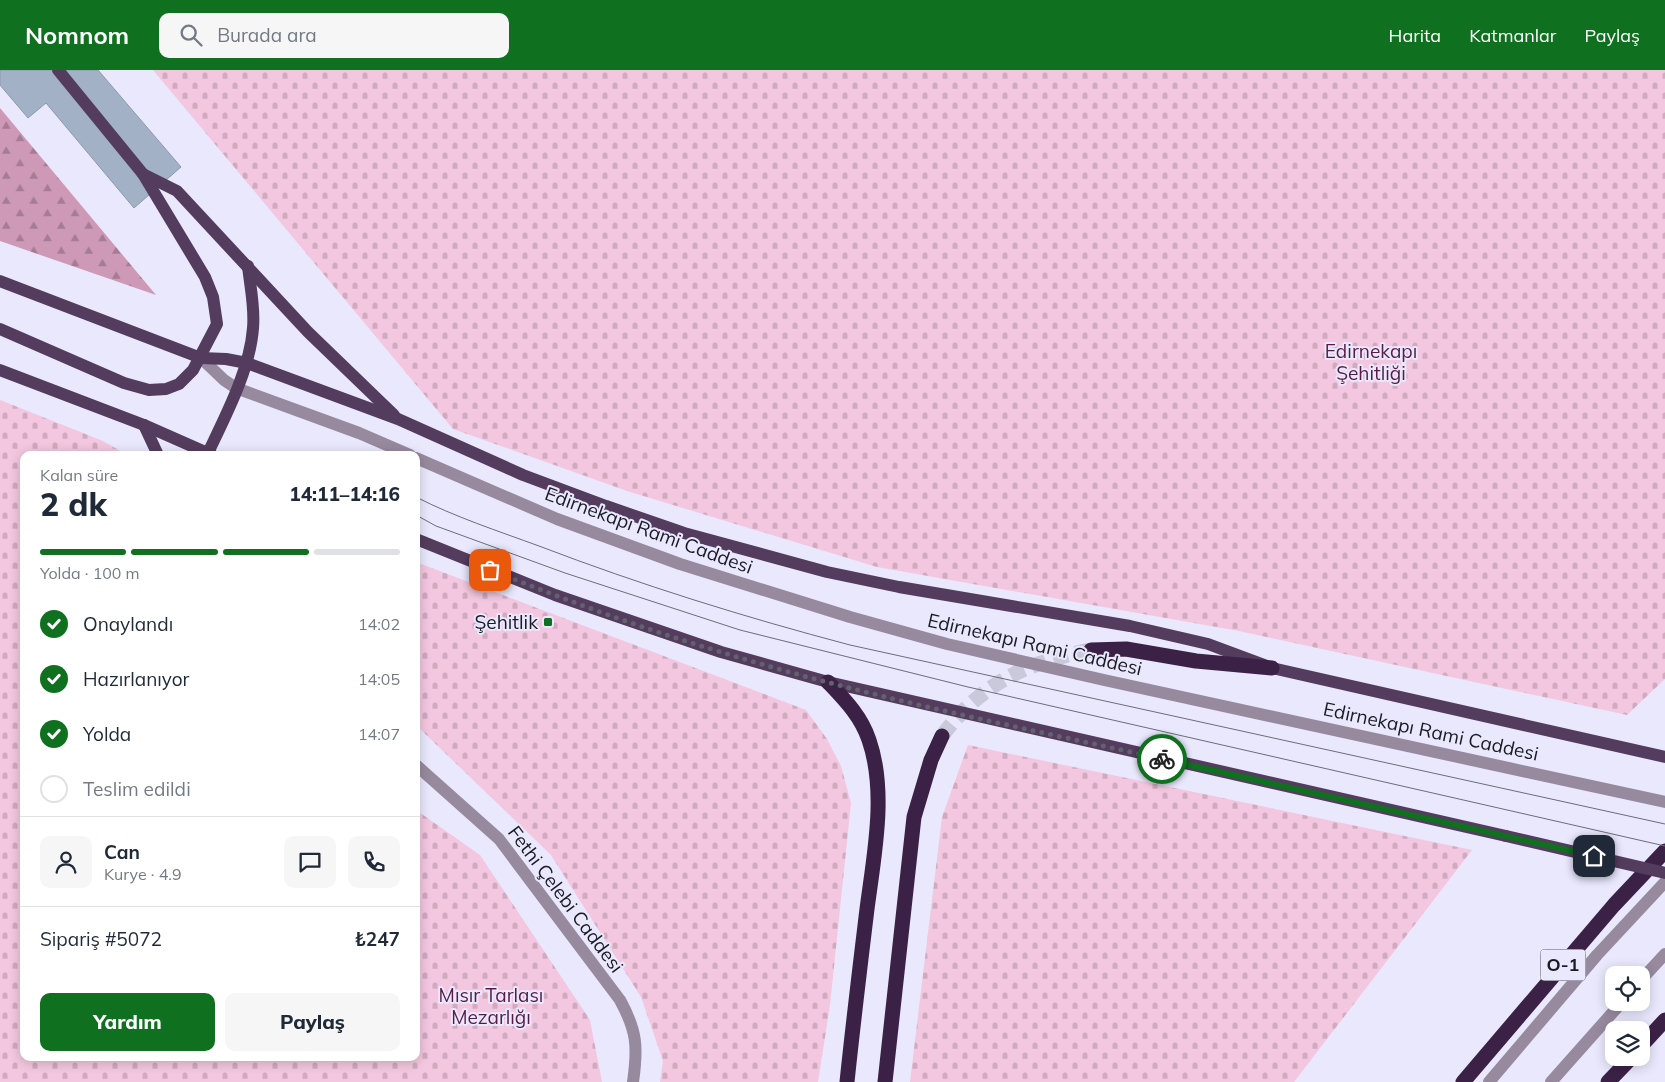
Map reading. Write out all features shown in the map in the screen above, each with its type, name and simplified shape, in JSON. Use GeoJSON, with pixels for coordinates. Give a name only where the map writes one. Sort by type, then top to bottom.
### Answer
{"type":"FeatureCollection","features":[{"type":"Feature","properties":{"kind":"highway"},"geometry":{"type":"LineString","coordinates":[[1091,650],[1126,649],[1196,662],[1272,668]]}},
{"type":"Feature","properties":{"kind":"highway"},"geometry":{"type":"LineString","coordinates":[[828,682],[855,710],[869,739],[878,771],[878,802],[872,869],[846,1082]]}},
{"type":"Feature","properties":{"kind":"highway"},"geometry":{"type":"LineString","coordinates":[[885,1082],[914,817],[922,784],[942,736]]}},
{"type":"Feature","properties":{"kind":"highway","name":"O-1"},"geometry":{"type":"LineString","coordinates":[[1463,1082],[1614,905],[1665,851]]}},
{"type":"Feature","properties":{"kind":"highway"},"geometry":{"type":"LineString","coordinates":[[1650,1036],[1665,1020]]}},
{"type":"Feature","properties":{"kind":"highway"},"geometry":{"type":"LineString","coordinates":[[1608,1082],[1623,1066]]}},
{"type":"Feature","properties":{"kind":"main road"},"geometry":{"type":"LineString","coordinates":[[0,329],[124,383],[149,390],[166,389],[179,384],[193,370],[201,358],[217,324],[213,297],[205,277],[142,174],[58,70]]}},
{"type":"Feature","properties":{"kind":"main road"},"geometry":{"type":"LineString","coordinates":[[142,174],[177,191],[308,332],[398,419]]}},
{"type":"Feature","properties":{"kind":"main road"},"geometry":{"type":"LineString","coordinates":[[210,451],[247,363],[254,315],[248,266]]}},
{"type":"Feature","properties":{"kind":"main road"},"geometry":{"type":"LineString","coordinates":[[0,281],[201,358],[226,359],[247,363],[398,419],[523,475],[684,533],[827,572],[1130,626],[1208,644],[1272,668],[1665,757]]}},
{"type":"Feature","properties":{"kind":"main road"},"geometry":{"type":"LineString","coordinates":[[0,370],[144,426],[202,451]]}},
{"type":"Feature","properties":{"kind":"main road"},"geometry":{"type":"LineString","coordinates":[[144,426],[156,451]]}},
{"type":"Feature","properties":{"kind":"main road"},"geometry":{"type":"LineString","coordinates":[[420,541],[564,599],[721,652],[828,682],[1665,873]]}},
{"type":"Feature","properties":{"kind":"street"},"geometry":{"type":"LineString","coordinates":[[201,358],[224,380],[236,388],[359,433],[401,451]]}},
{"type":"Feature","properties":{"kind":"street","name":"Edirnekapı Rami Caddesi"},"geometry":{"type":"LineString","coordinates":[[420,460],[557,519],[671,561],[850,617],[947,644],[1665,802]]}},
{"type":"Feature","properties":{"kind":"street","name":"Fethi Çelebi Caddesi"},"geometry":{"type":"LineString","coordinates":[[420,769],[499,839],[620,1000],[632,1022],[637,1049],[633,1082]]}},
{"type":"Feature","properties":{"kind":"street"},"geometry":{"type":"LineString","coordinates":[[1489,1082],[1597,955],[1665,882]]}},
{"type":"Feature","properties":{"kind":"street"},"geometry":{"type":"LineString","coordinates":[[1650,970],[1665,954]]}},
{"type":"Feature","properties":{"kind":"street"},"geometry":{"type":"LineString","coordinates":[[1551,1082],[1614,1011]]}},
{"type":"Feature","properties":{"kind":"green space","name":"Edirnekapı Şehitliği"},"geometry":{"type":"Polygon","coordinates":[[[153,70],[1665,70],[1665,679],[1627,715],[1239,631],[877,567],[627,491],[453,429],[153,70]]]}},
{"type":"Feature","properties":{"kind":"green space"},"geometry":{"type":"Polygon","coordinates":[[[0,108],[156,295],[0,241],[0,108]]]}},
{"type":"Feature","properties":{"kind":"green space","name":"Mısır Tarlası Mezarlığı"},"geometry":{"type":"Polygon","coordinates":[[[0,400],[103,441],[120,451],[20,451],[20,1061],[420,1061],[420,813],[480,855],[590,1020],[602,1082],[0,1082],[0,400]]]}},
{"type":"Feature","properties":{"kind":"green space"},"geometry":{"type":"Polygon","coordinates":[[[420,564],[806,710],[827,739],[841,766],[851,803],[830,1005],[818,1082],[660,1082],[663,1061],[641,997],[551,855],[420,729],[420,564]]]}},
{"type":"Feature","properties":{"kind":"green space"},"geometry":{"type":"Polygon","coordinates":[[[968,745],[1472,850],[1294,1082],[910,1082],[942,817],[968,745]]]}},
{"type":"Feature","properties":{"kind":"building"},"geometry":{"type":"Polygon","coordinates":[[[0,70],[98,70],[181,167],[134,208],[46,103],[28,118],[0,85],[0,70]]]}},
{"type":"Feature","properties":{"kind":"tunnel"},"geometry":{"type":"LineString","coordinates":[[942,736],[973,702],[1007,678],[1047,661],[1091,650]]}},
{"type":"Feature","properties":{"kind":"tram line"},"geometry":{"type":"LineString","coordinates":[[420,499],[477,523],[654,587],[732,612],[850,645],[1665,824]]}},
{"type":"Feature","properties":{"kind":"tram line"},"geometry":{"type":"LineString","coordinates":[[420,517],[436,526],[565,573],[740,630],[968,687],[1665,846]]}},
{"type":"Feature","properties":{"kind":"way so far"},"geometry":{"type":"LineString","coordinates":[[490,570],[555,595],[738,657],[873,694],[1162,759]]}},
{"type":"Feature","properties":{"kind":"place","name":"Şehitlik"},"geometry":{"type":"Point","coordinates":[548,622]}},
{"type":"Feature","properties":{"kind":"route"},"geometry":{"type":"LineString","coordinates":[[1162,759],[1594,856]]}}]}
